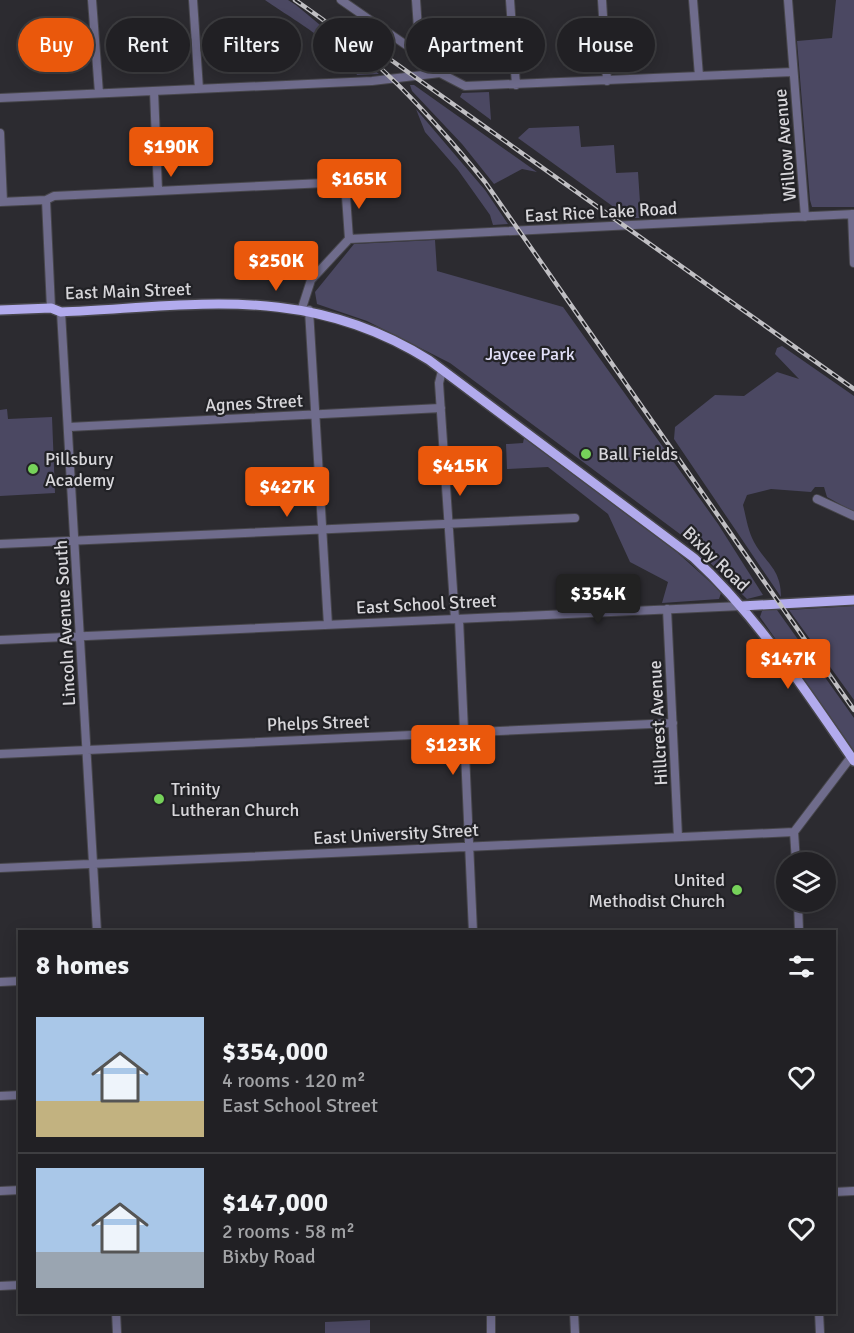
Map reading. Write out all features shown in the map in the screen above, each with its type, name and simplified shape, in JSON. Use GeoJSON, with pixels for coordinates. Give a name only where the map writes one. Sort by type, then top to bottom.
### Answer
{"type":"FeatureCollection","features":[{"type":"Feature","properties":{"kind":"main road","name":"East Main Street"},"geometry":{"type":"LineString","coordinates":[[0,310],[51,308],[62,312],[239,304],[305,309],[340,318],[381,333],[442,370],[513,423]]}},
{"type":"Feature","properties":{"kind":"main road","name":"Bixby Road"},"geometry":{"type":"LineString","coordinates":[[513,423],[681,547],[741,606],[776,649],[853,759]]}},
{"type":"Feature","properties":{"kind":"main road","name":"East School Street"},"geometry":{"type":"LineString","coordinates":[[741,606],[854,600]]}},
{"type":"Feature","properties":{"kind":"street"},"geometry":{"type":"LineString","coordinates":[[93,0],[99,93]]}},
{"type":"Feature","properties":{"kind":"street"},"geometry":{"type":"LineString","coordinates":[[193,0],[199,89]]}},
{"type":"Feature","properties":{"kind":"street"},"geometry":{"type":"LineString","coordinates":[[341,0],[406,45]]}},
{"type":"Feature","properties":{"kind":"street"},"geometry":{"type":"LineString","coordinates":[[416,0],[417,18]]}},
{"type":"Feature","properties":{"kind":"street"},"geometry":{"type":"LineString","coordinates":[[510,0],[516,85]]}},
{"type":"Feature","properties":{"kind":"street"},"geometry":{"type":"LineString","coordinates":[[602,0],[607,81]]}},
{"type":"Feature","properties":{"kind":"street"},"geometry":{"type":"LineString","coordinates":[[693,0],[699,76]]}},
{"type":"Feature","properties":{"kind":"street","name":"Willow Avenue"},"geometry":{"type":"LineString","coordinates":[[788,0],[806,216]]}},
{"type":"Feature","properties":{"kind":"street"},"geometry":{"type":"LineString","coordinates":[[0,98],[372,81],[440,73],[465,87],[794,72]]}},
{"type":"Feature","properties":{"kind":"street"},"geometry":{"type":"LineString","coordinates":[[154,91],[158,191]]}},
{"type":"Feature","properties":{"kind":"street"},"geometry":{"type":"LineString","coordinates":[[0,133],[2,202],[45,200],[54,196],[345,182],[349,239],[311,280],[305,309],[315,415],[328,625]]}},
{"type":"Feature","properties":{"kind":"street"},"geometry":{"type":"LineString","coordinates":[[45,200],[51,308]]}},
{"type":"Feature","properties":{"kind":"street"},"geometry":{"type":"LineString","coordinates":[[853,214],[854,263]]}},
{"type":"Feature","properties":{"kind":"street","name":"East Rice Lake Road"},"geometry":{"type":"LineString","coordinates":[[349,239],[853,214]]}},
{"type":"Feature","properties":{"kind":"street","name":"Lincoln Avenue South"},"geometry":{"type":"LineString","coordinates":[[62,312],[97,930]]}},
{"type":"Feature","properties":{"kind":"street"},"geometry":{"type":"LineString","coordinates":[[442,370],[439,383],[457,619],[473,930]]}},
{"type":"Feature","properties":{"kind":"street","name":"Agnes Street"},"geometry":{"type":"LineString","coordinates":[[69,427],[441,408]]}},
{"type":"Feature","properties":{"kind":"street"},"geometry":{"type":"LineString","coordinates":[[817,499],[854,516]]}},
{"type":"Feature","properties":{"kind":"street"},"geometry":{"type":"LineString","coordinates":[[0,544],[575,518]]}},
{"type":"Feature","properties":{"kind":"street","name":"East School Street"},"geometry":{"type":"LineString","coordinates":[[0,640],[741,606]]}},
{"type":"Feature","properties":{"kind":"street","name":"Hillcrest Avenue"},"geometry":{"type":"LineString","coordinates":[[667,609],[678,837]]}},
{"type":"Feature","properties":{"kind":"street","name":"Phelps Street"},"geometry":{"type":"LineString","coordinates":[[0,754],[673,723]]}},
{"type":"Feature","properties":{"kind":"street"},"geometry":{"type":"LineString","coordinates":[[795,852],[794,832],[853,759]]}},
{"type":"Feature","properties":{"kind":"street","name":"East University Street"},"geometry":{"type":"LineString","coordinates":[[0,868],[794,832]]}},
{"type":"Feature","properties":{"kind":"street"},"geometry":{"type":"LineString","coordinates":[[798,912],[799,930]]}},
{"type":"Feature","properties":{"kind":"street"},"geometry":{"type":"LineString","coordinates":[[0,982],[18,981]]}},
{"type":"Feature","properties":{"kind":"street"},"geometry":{"type":"LineString","coordinates":[[0,1096],[18,1095]]}},
{"type":"Feature","properties":{"kind":"street"},"geometry":{"type":"LineString","coordinates":[[0,1191],[18,1190]]}},
{"type":"Feature","properties":{"kind":"street"},"geometry":{"type":"LineString","coordinates":[[836,1192],[854,1191]]}},
{"type":"Feature","properties":{"kind":"street"},"geometry":{"type":"LineString","coordinates":[[0,1286],[18,1285]]}},
{"type":"Feature","properties":{"kind":"street"},"geometry":{"type":"LineString","coordinates":[[116,1314],[117,1333]]}},
{"type":"Feature","properties":{"kind":"street"},"geometry":{"type":"LineString","coordinates":[[490,1314],[491,1333]]}},
{"type":"Feature","properties":{"kind":"street"},"geometry":{"type":"LineString","coordinates":[[574,1314],[575,1333]]}},
{"type":"Feature","properties":{"kind":"street"},"geometry":{"type":"LineString","coordinates":[[819,1314],[820,1333]]}},
{"type":"Feature","properties":{"kind":"green space"},"geometry":{"type":"Polygon","coordinates":[[[265,0],[288,0],[296,5],[313,19],[313,33],[301,24],[301,18],[292,18],[265,0]]]}},
{"type":"Feature","properties":{"kind":"green space"},"geometry":{"type":"Polygon","coordinates":[[[836,0],[854,0],[854,207],[812,207],[797,41],[832,38],[836,0]]]}},
{"type":"Feature","properties":{"kind":"green space"},"geometry":{"type":"Polygon","coordinates":[[[355,72],[379,74],[357,75],[355,72]]]}},
{"type":"Feature","properties":{"kind":"green space"},"geometry":{"type":"Polygon","coordinates":[[[410,85],[414,85],[537,172],[522,169],[494,184],[462,144],[412,91],[410,85]]]}},
{"type":"Feature","properties":{"kind":"green space"},"geometry":{"type":"Polygon","coordinates":[[[489,92],[491,120],[460,97],[462,93],[489,92]]]}},
{"type":"Feature","properties":{"kind":"green space"},"geometry":{"type":"Polygon","coordinates":[[[416,109],[485,190],[508,224],[493,225],[490,215],[458,170],[425,132],[416,109]]]}},
{"type":"Feature","properties":{"kind":"green space"},"geometry":{"type":"Polygon","coordinates":[[[579,126],[581,147],[614,145],[616,173],[638,172],[641,218],[629,218],[518,138],[529,128],[579,126]]]}},
{"type":"Feature","properties":{"kind":"green space","name":"Jaycee Park"},"geometry":{"type":"Polygon","coordinates":[[[435,240],[437,271],[563,307],[718,524],[763,595],[747,599],[684,537],[450,363],[367,321],[317,304],[315,292],[354,244],[435,240]]]}},
{"type":"Feature","properties":{"kind":"green space"},"geometry":{"type":"Polygon","coordinates":[[[782,346],[854,396],[854,512],[827,497],[824,487],[815,487],[811,492],[771,489],[747,495],[743,505],[750,533],[776,573],[781,597],[674,439],[675,427],[715,395],[744,396],[777,372],[799,379],[775,354],[777,348],[782,346]]]}},
{"type":"Feature","properties":{"kind":"green space"},"geometry":{"type":"Polygon","coordinates":[[[7,409],[8,419],[52,417],[55,493],[0,496],[0,410],[7,409]]]}},
{"type":"Feature","properties":{"kind":"green space"},"geometry":{"type":"Polygon","coordinates":[[[524,438],[661,538],[719,590],[721,593],[719,599],[662,603],[668,582],[630,562],[608,514],[548,467],[507,469],[506,444],[523,443],[524,438]]]}},
{"type":"Feature","properties":{"kind":"green space"},"geometry":{"type":"Polygon","coordinates":[[[854,606],[854,700],[789,610],[854,606]]]}},
{"type":"Feature","properties":{"kind":"green space"},"geometry":{"type":"Polygon","coordinates":[[[777,610],[854,718],[854,751],[760,617],[762,611],[777,610]]]}},
{"type":"Feature","properties":{"kind":"green space"},"geometry":{"type":"Polygon","coordinates":[[[370,1320],[370,1333],[325,1333],[325,1322],[370,1320]]]}},
{"type":"Feature","properties":{"kind":"railway"},"geometry":{"type":"LineString","coordinates":[[295,0],[348,39],[373,61],[420,107],[485,182],[854,710]]}},
{"type":"Feature","properties":{"kind":"railway"},"geometry":{"type":"LineString","coordinates":[[394,62],[854,389]]}},
{"type":"Feature","properties":{"kind":"place","name":"Ball Fields"},"geometry":{"type":"Point","coordinates":[586,454]}},
{"type":"Feature","properties":{"kind":"place","name":"Pillsbury Academy"},"geometry":{"type":"Point","coordinates":[33,469]}},
{"type":"Feature","properties":{"kind":"place","name":"Trinity Lutheran Church"},"geometry":{"type":"Point","coordinates":[159,799]}},
{"type":"Feature","properties":{"kind":"place","name":"United Methodist Church"},"geometry":{"type":"Point","coordinates":[737,890]}}]}
